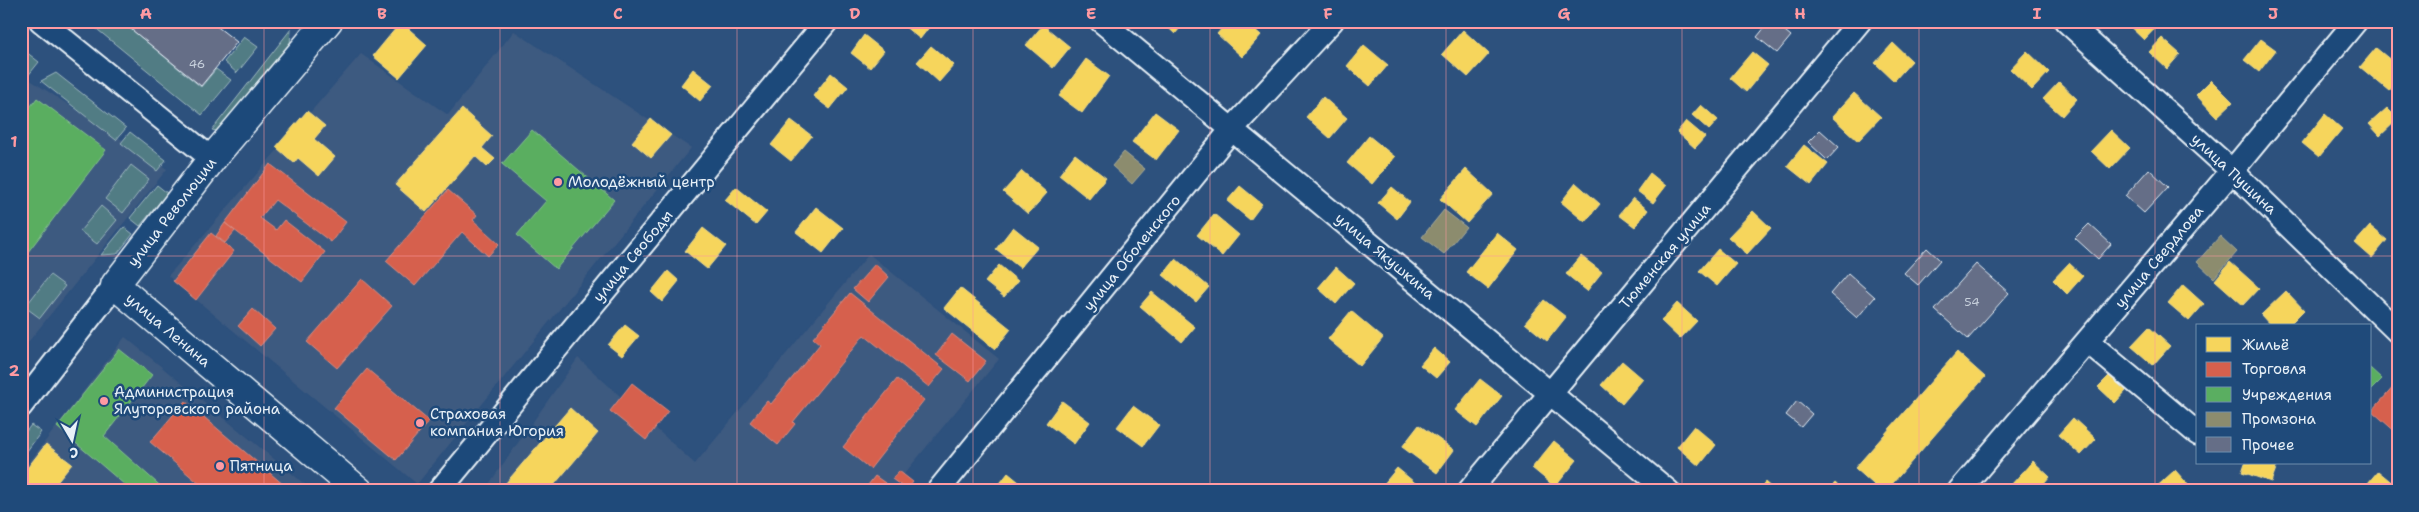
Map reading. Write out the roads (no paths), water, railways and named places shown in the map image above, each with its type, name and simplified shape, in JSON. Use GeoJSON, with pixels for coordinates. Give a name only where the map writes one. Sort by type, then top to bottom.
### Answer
{"type":"FeatureCollection","features":[{"type":"Feature","properties":{"kind":"main road","name":"улица Революции"},"geometry":{"type":"LineString","coordinates":[[115,285],[212,158],[328,21]]}},
{"type":"Feature","properties":{"kind":"main road","name":"улица Ленина"},"geometry":{"type":"LineString","coordinates":[[115,285],[359,491]]}},
{"type":"Feature","properties":{"kind":"street"},"geometry":{"type":"LineString","coordinates":[[41,21],[212,158]]}},
{"type":"Feature","properties":{"kind":"street","name":"улица Свободы"},"geometry":{"type":"LineString","coordinates":[[439,491],[827,21]]}},
{"type":"Feature","properties":{"kind":"street","name":"улица Якушкина"},"geometry":{"type":"LineString","coordinates":[[1101,21],[1668,491]]}},
{"type":"Feature","properties":{"kind":"street","name":"улица Оболенского"},"geometry":{"type":"LineString","coordinates":[[938,491],[1232,129],[1332,21]]}},
{"type":"Feature","properties":{"kind":"street","name":"Тюменская улица"},"geometry":{"type":"LineString","coordinates":[[1469,491],[1860,21]]}},
{"type":"Feature","properties":{"kind":"street","name":"улица Пущина"},"geometry":{"type":"LineString","coordinates":[[2066,21],[2232,171],[2398,332]]}},
{"type":"Feature","properties":{"kind":"street","name":"улица Свердлова"},"geometry":{"type":"LineString","coordinates":[[1972,486],[2087,341],[2232,171],[2356,21]]}},
{"type":"Feature","properties":{"kind":"street","name":"улица Революции"},"geometry":{"type":"LineString","coordinates":[[21,406],[115,285]]}},
{"type":"Feature","properties":{"kind":"street"},"geometry":{"type":"LineString","coordinates":[[2087,341],[2196,432]]}},
{"type":"Feature","properties":{"kind":"place","name":"Молодёжный центр"},"geometry":{"type":"Point","coordinates":[558,182]}},
{"type":"Feature","properties":{"kind":"place","name":"Администрация Ялуторовского района"},"geometry":{"type":"Point","coordinates":[104,401]}},
{"type":"Feature","properties":{"kind":"place","name":"Страховая компания Югория"},"geometry":{"type":"Point","coordinates":[420,423]}},
{"type":"Feature","properties":{"kind":"place","name":"Пятница"},"geometry":{"type":"Point","coordinates":[220,466]}}]}
